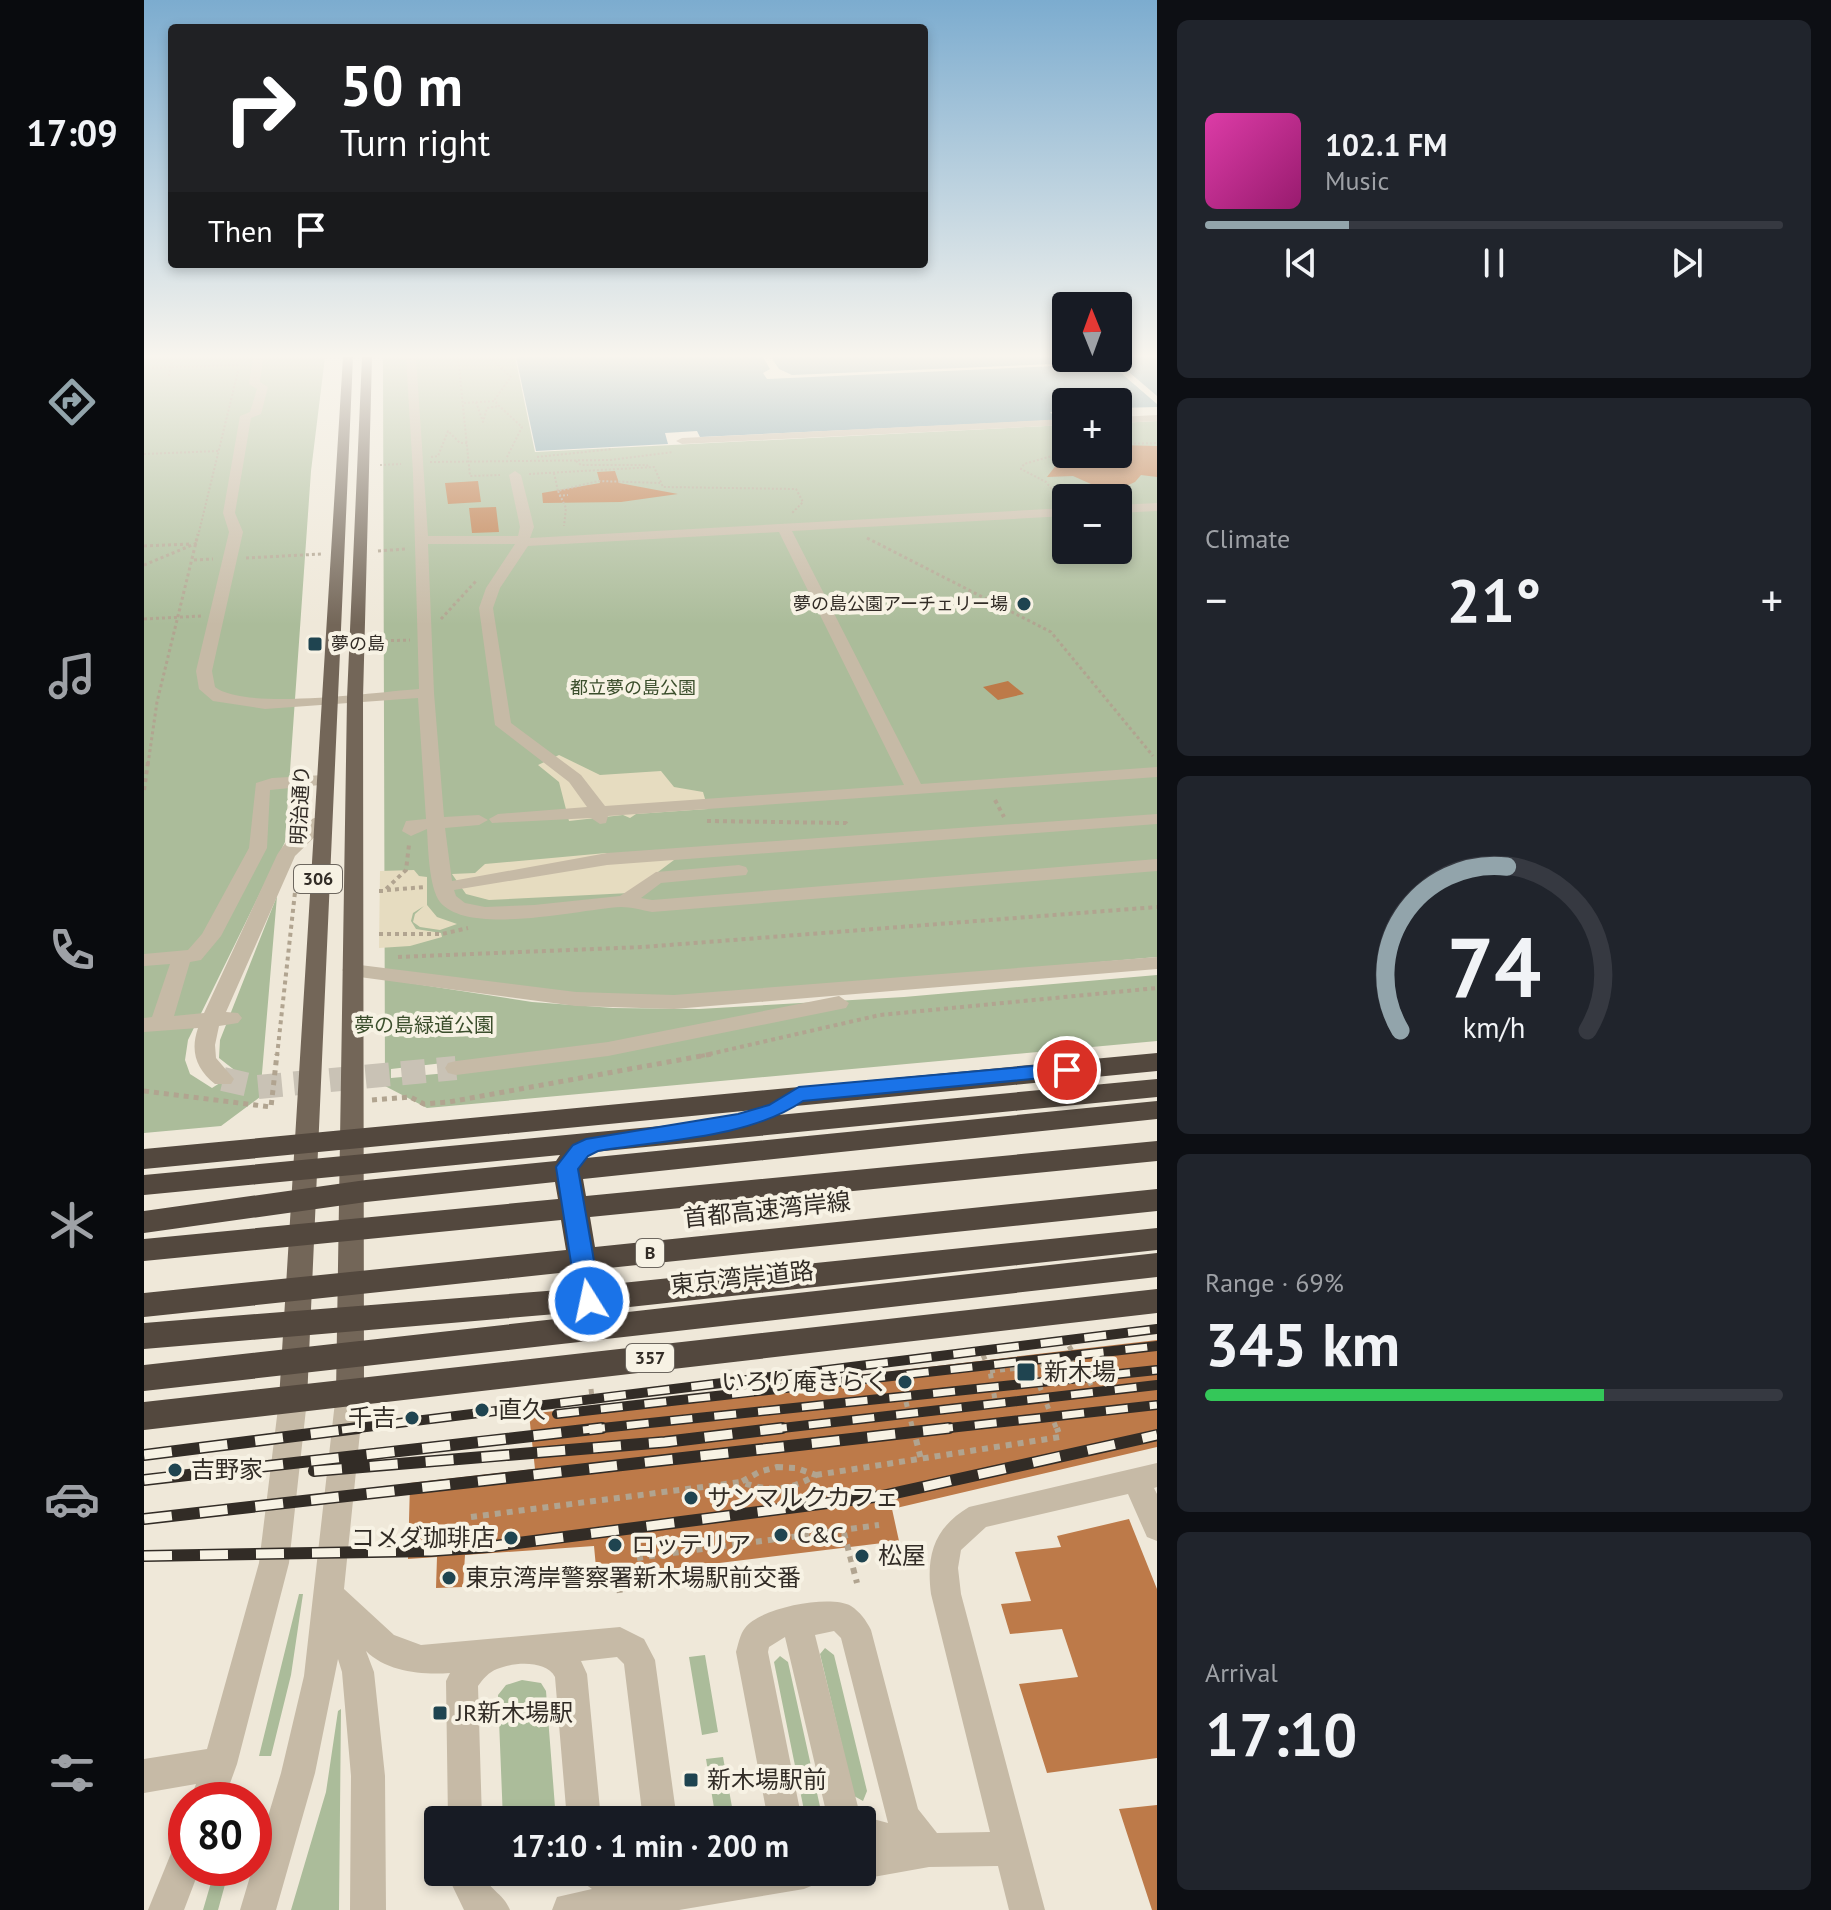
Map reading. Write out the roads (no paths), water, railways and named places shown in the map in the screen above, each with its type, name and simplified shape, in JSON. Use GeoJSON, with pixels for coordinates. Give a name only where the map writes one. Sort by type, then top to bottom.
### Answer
{"type":"FeatureCollection","features":[{"type":"Feature","properties":{"kind":"highway"},"geometry":{"type":"LineString","coordinates":[[144,1159],[1157,1062]]}},
{"type":"Feature","properties":{"kind":"highway"},"geometry":{"type":"LineString","coordinates":[[144,1185],[1157,1088]]}},
{"type":"Feature","properties":{"kind":"highway"},"geometry":{"type":"LineString","coordinates":[[756,1345],[732,1333],[699,1326],[632,1323],[611,1319],[597,1312],[589,1301],[567,1167],[581,1151],[593,1144],[738,1121],[776,1110],[799,1094]]}},
{"type":"Feature","properties":{"kind":"highway"},"geometry":{"type":"LineString","coordinates":[[144,1222],[366,1191],[1157,1110]]}},
{"type":"Feature","properties":{"kind":"highway","name":"首都高速湾岸線"},"geometry":{"type":"LineString","coordinates":[[144,1250],[1157,1151]]}},
{"type":"Feature","properties":{"kind":"highway","name":"首都高速湾岸線"},"geometry":{"type":"LineString","coordinates":[[144,1305],[1157,1200]]}},
{"type":"Feature","properties":{"kind":"highway"},"geometry":{"type":"LineString","coordinates":[[144,1336],[502,1308],[1157,1239]]}},
{"type":"Feature","properties":{"kind":"highway","name":"東京湾岸道路"},"geometry":{"type":"LineString","coordinates":[[144,1378],[1157,1265]]}},
{"type":"Feature","properties":{"kind":"highway","name":"357"},"geometry":{"type":"LineString","coordinates":[[144,1416],[1157,1301]]}},
{"type":"Feature","properties":{"kind":"main road","name":"明治通り"},"geometry":{"type":"LineString","coordinates":[[293,1400],[343,446]]}},
{"type":"Feature","properties":{"kind":"main road","name":"306"},"geometry":{"type":"LineString","coordinates":[[350,1393],[355,698],[364,446]]}},
{"type":"Feature","properties":{"kind":"street"},"geometry":{"type":"LineString","coordinates":[[241,446],[229,513],[236,532],[204,671],[207,689],[219,698],[242,703],[426,693]]}},
{"type":"Feature","properties":{"kind":"street"},"geometry":{"type":"LineString","coordinates":[[417,446],[429,671],[426,693],[438,861],[447,898],[459,908],[485,913],[625,901],[652,906],[1157,865]]}},
{"type":"Feature","properties":{"kind":"street"},"geometry":{"type":"LineString","coordinates":[[515,475],[527,527],[523,542],[493,588],[486,608],[503,725],[551,759],[594,798],[600,816]]}},
{"type":"Feature","properties":{"kind":"street"},"geometry":{"type":"LineString","coordinates":[[1132,508],[1157,507]]}},
{"type":"Feature","properties":{"kind":"street"},"geometry":{"type":"LineString","coordinates":[[423,540],[510,538],[523,542],[1052,510]]}},
{"type":"Feature","properties":{"kind":"street"},"geometry":{"type":"LineString","coordinates":[[781,528],[915,789]]}},
{"type":"Feature","properties":{"kind":"street"},"geometry":{"type":"LineString","coordinates":[[411,831],[412,825],[600,816],[1157,772]]}},
{"type":"Feature","properties":{"kind":"street"},"geometry":{"type":"LineString","coordinates":[[144,960],[194,956],[211,936],[258,848],[262,787],[272,783],[324,780]]}},
{"type":"Feature","properties":{"kind":"street"},"geometry":{"type":"LineString","coordinates":[[459,885],[607,859],[1157,819]]}},
{"type":"Feature","properties":{"kind":"street"},"geometry":{"type":"LineString","coordinates":[[223,1079],[205,1060],[203,1045],[207,1030],[286,855],[301,837],[321,821]]}},
{"type":"Feature","properties":{"kind":"street"},"geometry":{"type":"LineString","coordinates":[[625,901],[656,878],[739,871]]}},
{"type":"Feature","properties":{"kind":"street"},"geometry":{"type":"LineString","coordinates":[[182,957],[152,1024],[231,1018]]}},
{"type":"Feature","properties":{"kind":"street"},"geometry":{"type":"LineString","coordinates":[[352,970],[576,999],[674,1002],[1157,963]]}},
{"type":"Feature","properties":{"kind":"street"},"geometry":{"type":"LineString","coordinates":[[456,1068],[608,1049],[819,1006],[898,994],[1157,972]]}},
{"type":"Feature","properties":{"kind":"street"},"geometry":{"type":"LineString","coordinates":[[258,1910],[301,1759],[320,1676],[350,1393]]}},
{"type":"Feature","properties":{"kind":"street"},"geometry":{"type":"LineString","coordinates":[[214,1782],[274,1563],[293,1400]]}},
{"type":"Feature","properties":{"kind":"street"},"geometry":{"type":"LineString","coordinates":[[1027,1910],[946,1594],[942,1566],[944,1551],[960,1526],[979,1516],[1147,1477],[1157,1528]]}},
{"type":"Feature","properties":{"kind":"street"},"geometry":{"type":"LineString","coordinates":[[330,1596],[384,1647],[421,1660],[611,1641],[620,1642],[633,1650],[639,1660],[658,1806]]}},
{"type":"Feature","properties":{"kind":"street"},"geometry":{"type":"LineString","coordinates":[[330,1596],[358,1672],[368,1776],[368,1910]]}},
{"type":"Feature","properties":{"kind":"street"},"geometry":{"type":"LineString","coordinates":[[782,1806],[752,1652],[756,1638],[775,1624],[841,1617],[855,1630],[903,1818],[929,1850]]}},
{"type":"Feature","properties":{"kind":"street"},"geometry":{"type":"LineString","coordinates":[[809,1619],[799,1632],[841,1806]]}},
{"type":"Feature","properties":{"kind":"street"},"geometry":{"type":"LineString","coordinates":[[540,1649],[562,1658],[571,1674],[583,1806]]}},
{"type":"Feature","properties":{"kind":"street"},"geometry":{"type":"LineString","coordinates":[[465,1806],[462,1681],[474,1666],[494,1653]]}},
{"type":"Feature","properties":{"kind":"street"},"geometry":{"type":"LineString","coordinates":[[144,1776],[220,1764]]}},
{"type":"Feature","properties":{"kind":"street"},"geometry":{"type":"LineString","coordinates":[[876,1838],[929,1850]]}},
{"type":"Feature","properties":{"kind":"street"},"geometry":{"type":"LineString","coordinates":[[876,1859],[929,1850],[1012,1849]]}},
{"type":"Feature","properties":{"kind":"street"},"geometry":{"type":"LineString","coordinates":[[166,1910],[175,1886]]}},
{"type":"Feature","properties":{"kind":"street"},"geometry":{"type":"LineString","coordinates":[[469,1886],[476,1900],[492,1910]]}},
{"type":"Feature","properties":{"kind":"street"},"geometry":{"type":"LineString","coordinates":[[628,1886],[651,1890],[720,1886]]}},
{"type":"Feature","properties":{"kind":"street"},"geometry":{"type":"LineString","coordinates":[[570,1910],[720,1886]]}},
{"type":"Feature","properties":{"kind":"water"},"geometry":{"type":"Polygon","coordinates":[[[535,446],[628,446],[536,451],[535,446]]]}},
{"type":"Feature","properties":{"kind":"tunnel"},"geometry":{"type":"LineString","coordinates":[[223,1079],[258,1087],[456,1068]]}},
{"type":"Feature","properties":{"kind":"railway"},"geometry":{"type":"LineString","coordinates":[[350,1429],[1157,1329]]}},
{"type":"Feature","properties":{"kind":"railway"},"geometry":{"type":"LineString","coordinates":[[557,1414],[1157,1346]]}},
{"type":"Feature","properties":{"kind":"railway"},"geometry":{"type":"LineString","coordinates":[[600,1428],[1157,1370]]}},
{"type":"Feature","properties":{"kind":"railway"},"geometry":{"type":"LineString","coordinates":[[772,1429],[1157,1385]]}},
{"type":"Feature","properties":{"kind":"railway"},"geometry":{"type":"LineString","coordinates":[[945,1428],[1157,1405]]}},
{"type":"Feature","properties":{"kind":"railway"},"geometry":{"type":"LineString","coordinates":[[350,1429],[358,1428]]}},
{"type":"Feature","properties":{"kind":"railway"},"geometry":{"type":"LineString","coordinates":[[144,1480],[600,1428]]}},
{"type":"Feature","properties":{"kind":"railway"},"geometry":{"type":"LineString","coordinates":[[583,1430],[600,1428]]}},
{"type":"Feature","properties":{"kind":"railway"},"geometry":{"type":"LineString","coordinates":[[772,1429],[782,1428]]}},
{"type":"Feature","properties":{"kind":"railway"},"geometry":{"type":"LineString","coordinates":[[144,1519],[945,1428]]}},
{"type":"Feature","properties":{"kind":"railway"},"geometry":{"type":"LineString","coordinates":[[931,1430],[945,1428]]}},
{"type":"Feature","properties":{"kind":"railway"},"geometry":{"type":"LineString","coordinates":[[144,1455],[350,1429]]}},
{"type":"Feature","properties":{"kind":"railway"},"geometry":{"type":"LineString","coordinates":[[342,1430],[350,1429]]}},
{"type":"Feature","properties":{"kind":"railway"},"geometry":{"type":"LineString","coordinates":[[314,1471],[665,1442],[772,1429]]}},
{"type":"Feature","properties":{"kind":"railway"},"geometry":{"type":"LineString","coordinates":[[765,1430],[772,1429]]}},
{"type":"Feature","properties":{"kind":"railway"},"geometry":{"type":"LineString","coordinates":[[144,1556],[431,1551],[487,1547],[882,1496],[1157,1435]]}},
{"type":"Feature","properties":{"kind":"place","name":"夢の島公園アーチェリー場"},"geometry":{"type":"Point","coordinates":[1024,604]}},
{"type":"Feature","properties":{"kind":"place","name":"夢の島"},"geometry":{"type":"Point","coordinates":[315,644]}},
{"type":"Feature","properties":{"kind":"place","name":"新木場"},"geometry":{"type":"Point","coordinates":[1026,1372]}},
{"type":"Feature","properties":{"kind":"place","name":"いろり庵きらく"},"geometry":{"type":"Point","coordinates":[905,1382]}},
{"type":"Feature","properties":{"kind":"place","name":"直久"},"geometry":{"type":"Point","coordinates":[482,1410]}},
{"type":"Feature","properties":{"kind":"place","name":"千吉"},"geometry":{"type":"Point","coordinates":[412,1418]}},
{"type":"Feature","properties":{"kind":"place","name":"吉野家"},"geometry":{"type":"Point","coordinates":[175,1470]}},
{"type":"Feature","properties":{"kind":"place","name":"サンマルクカフェ"},"geometry":{"type":"Point","coordinates":[691,1498]}},
{"type":"Feature","properties":{"kind":"place","name":"C&C"},"geometry":{"type":"Point","coordinates":[781,1535]}},
{"type":"Feature","properties":{"kind":"place","name":"コメダ珈琲店"},"geometry":{"type":"Point","coordinates":[511,1538]}},
{"type":"Feature","properties":{"kind":"place","name":"ロッテリア"},"geometry":{"type":"Point","coordinates":[615,1545]}},
{"type":"Feature","properties":{"kind":"place","name":"松屋"},"geometry":{"type":"Point","coordinates":[862,1556]}},
{"type":"Feature","properties":{"kind":"place","name":"東京湾岸警察署新木場駅前交番"},"geometry":{"type":"Point","coordinates":[449,1578]}},
{"type":"Feature","properties":{"kind":"place","name":"JR新木場駅"},"geometry":{"type":"Point","coordinates":[440,1713]}},
{"type":"Feature","properties":{"kind":"place","name":"新木場駅前"},"geometry":{"type":"Point","coordinates":[691,1780]}},
{"type":"Feature","properties":{"kind":"park label","name":"都立夢の島公園"},"geometry":{"type":"Point","coordinates":[633,688]}},
{"type":"Feature","properties":{"kind":"park label","name":"夢の島緑道公園"},"geometry":{"type":"Point","coordinates":[424,1025]}}]}
